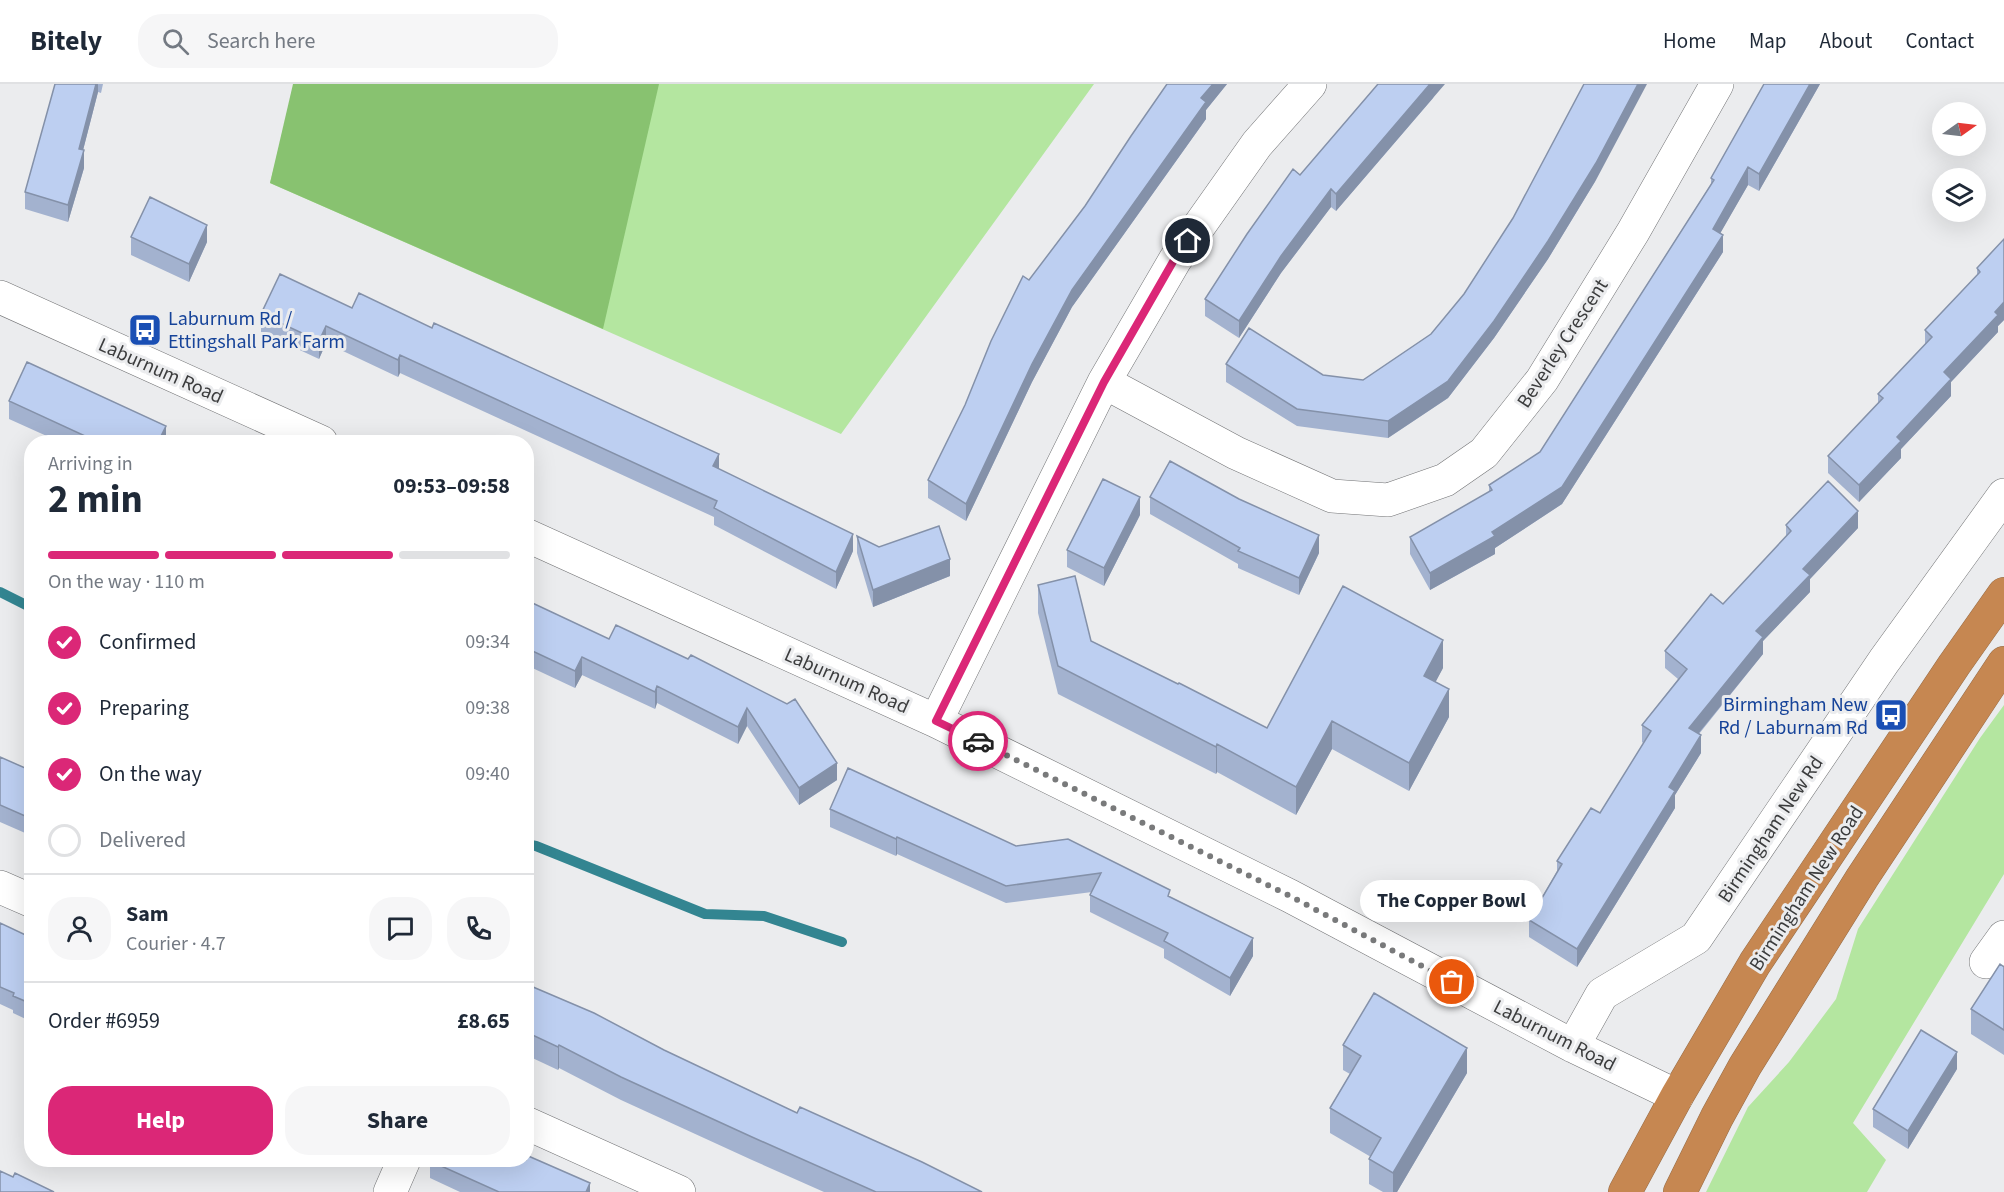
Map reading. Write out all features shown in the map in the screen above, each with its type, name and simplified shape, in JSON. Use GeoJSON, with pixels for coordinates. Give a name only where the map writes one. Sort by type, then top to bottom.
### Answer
{"type":"FeatureCollection","features":[{"type":"Feature","properties":{"kind":"highway","name":"Birmingham New Road"},"geometry":{"type":"LineString","coordinates":[[1625,1192],[1677,1096],[1755,963],[1954,664],[2004,594]]}},
{"type":"Feature","properties":{"kind":"highway"},"geometry":{"type":"LineString","coordinates":[[1680,1192],[1717,1117],[1752,1056],[1862,878],[2004,663]]}},
{"type":"Feature","properties":{"kind":"highway"},"geometry":{"type":"LineString","coordinates":[[1677,1096],[1717,1117]]}},
{"type":"Feature","properties":{"kind":"street"},"geometry":{"type":"LineString","coordinates":[[936,721],[1104,382],[1174,260],[1257,144],[1310,84]]}},
{"type":"Feature","properties":{"kind":"street","name":"Beverley Crescent"},"geometry":{"type":"LineString","coordinates":[[1104,382],[1236,453],[1332,496],[1388,500],[1445,480],[1484,453],[1542,380],[1633,232],[1718,84]]}},
{"type":"Feature","properties":{"kind":"street","name":"Laburnum Road"},"geometry":{"type":"LineString","coordinates":[[0,297],[306,435]]}},
{"type":"Feature","properties":{"kind":"street","name":"Birmingham New Rd"},"geometry":{"type":"LineString","coordinates":[[1573,1046],[1602,994],[1696,938],[1884,661],[2004,495]]}},
{"type":"Feature","properties":{"kind":"street","name":"Laburnum Road"},"geometry":{"type":"LineString","coordinates":[[534,539],[936,721],[1290,896],[1573,1046],[1677,1096]]}},
{"type":"Feature","properties":{"kind":"street"},"geometry":{"type":"LineString","coordinates":[[0,887],[24,898]]}},
{"type":"Feature","properties":{"kind":"street"},"geometry":{"type":"LineString","coordinates":[[534,1127],[679,1192]]}},
{"type":"Feature","properties":{"kind":"street"},"geometry":{"type":"LineString","coordinates":[[390,1192],[401,1167]]}},
{"type":"Feature","properties":{"kind":"green space"},"geometry":{"type":"Polygon","coordinates":[[[293,84],[659,84],[603,329],[270,183],[293,84]]]}},
{"type":"Feature","properties":{"kind":"green space"},"geometry":{"type":"Polygon","coordinates":[[[295,84],[1094,84],[841,434],[270,183],[295,84]]]}},
{"type":"Feature","properties":{"kind":"green space"},"geometry":{"type":"Polygon","coordinates":[[[2004,705],[2004,874],[1853,1123],[1886,1160],[1867,1192],[1706,1192],[1748,1107],[1789,1062],[1836,999],[1858,929],[1980,738],[2004,705]]]}},
{"type":"Feature","properties":{"kind":"building"},"geometry":{"type":"Polygon","coordinates":[[[55,84],[96,84],[79,149],[84,150],[68,205],[25,192],[55,84]]]}},
{"type":"Feature","properties":{"kind":"building"},"geometry":{"type":"Polygon","coordinates":[[[1167,84],[1213,84],[1201,98],[1206,102],[1072,290],[1032,364],[966,504],[928,480],[965,405],[991,341],[1023,276],[1029,280],[1085,206],[1167,84]]]}},
{"type":"Feature","properties":{"kind":"building"},"geometry":{"type":"Polygon","coordinates":[[[1378,84],[1430,84],[1336,194],[1331,189],[1281,256],[1239,321],[1205,299],[1293,169],[1300,175],[1378,84]]]}},
{"type":"Feature","properties":{"kind":"building"},"geometry":{"type":"Polygon","coordinates":[[[1584,84],[1638,84],[1596,163],[1548,241],[1494,321],[1448,381],[1388,421],[1297,409],[1226,364],[1249,328],[1323,375],[1363,380],[1431,334],[1464,294],[1513,218],[1584,84]]]}},
{"type":"Feature","properties":{"kind":"building"},"geometry":{"type":"Polygon","coordinates":[[[1764,84],[1810,84],[1759,174],[1748,167],[1713,229],[1723,235],[1562,487],[1492,532],[1495,536],[1430,573],[1410,537],[1492,490],[1489,485],[1540,452],[1714,180],[1711,178],[1764,84]]]}},
{"type":"Feature","properties":{"kind":"building"},"geometry":{"type":"Polygon","coordinates":[[[150,197],[207,225],[189,264],[131,237],[150,197]]]}},
{"type":"Feature","properties":{"kind":"building"},"geometry":{"type":"Polygon","coordinates":[[[2004,239],[2004,302],[1995,312],[1998,315],[1944,372],[1951,379],[1897,437],[1901,441],[1859,485],[1828,456],[1883,398],[1878,394],[1932,337],[1925,330],[1980,272],[1977,268],[2004,239]]]}},
{"type":"Feature","properties":{"kind":"building"},"geometry":{"type":"Polygon","coordinates":[[[280,274],[352,308],[359,293],[432,328],[434,323],[719,454],[713,466],[853,534],[836,572],[714,508],[717,501],[400,355],[398,360],[326,326],[319,341],[261,314],[280,274]]]}},
{"type":"Feature","properties":{"kind":"building"},"geometry":{"type":"Polygon","coordinates":[[[27,362],[166,426],[162,435],[83,435],[9,401],[27,362]]]}},
{"type":"Feature","properties":{"kind":"building"},"geometry":{"type":"Polygon","coordinates":[[[1170,461],[1239,499],[1319,535],[1299,578],[1238,551],[1240,548],[1150,497],[1170,461]]]}},
{"type":"Feature","properties":{"kind":"building"},"geometry":{"type":"Polygon","coordinates":[[[1103,479],[1140,497],[1104,568],[1067,550],[1103,479]]]}},
{"type":"Feature","properties":{"kind":"building"},"geometry":{"type":"Polygon","coordinates":[[[1828,481],[1858,511],[1803,569],[1810,575],[1756,631],[1763,637],[1689,728],[1701,735],[1669,787],[1675,791],[1577,949],[1529,920],[1562,864],[1557,861],[1591,808],[1600,813],[1651,731],[1642,725],[1687,669],[1665,651],[1711,594],[1723,604],[1791,531],[1786,525],[1828,481]]]}},
{"type":"Feature","properties":{"kind":"building"},"geometry":{"type":"Polygon","coordinates":[[[939,526],[950,559],[873,590],[857,536],[879,547],[939,526]]]}},
{"type":"Feature","properties":{"kind":"building"},"geometry":{"type":"Polygon","coordinates":[[[1075,576],[1091,641],[1267,728],[1343,586],[1443,640],[1424,676],[1449,689],[1409,763],[1332,721],[1296,787],[1217,744],[1216,747],[1058,666],[1038,585],[1075,576]]]}},
{"type":"Feature","properties":{"kind":"building"},"geometry":{"type":"Polygon","coordinates":[[[534,604],[609,639],[616,625],[688,659],[691,655],[787,704],[795,699],[837,763],[799,788],[747,708],[738,727],[657,686],[655,692],[582,657],[575,671],[534,652],[534,604]]]}},
{"type":"Feature","properties":{"kind":"building"},"geometry":{"type":"Polygon","coordinates":[[[0,757],[24,768],[24,816],[0,805],[0,757]]]}},
{"type":"Feature","properties":{"kind":"building"},"geometry":{"type":"Polygon","coordinates":[[[848,768],[1016,846],[1068,839],[1170,890],[1168,896],[1253,938],[1230,978],[1164,941],[1168,933],[1090,895],[1101,873],[1006,886],[830,809],[848,768]]]}},
{"type":"Feature","properties":{"kind":"building"},"geometry":{"type":"Polygon","coordinates":[[[0,923],[24,934],[24,1001],[0,987],[0,923]]]}},
{"type":"Feature","properties":{"kind":"building"},"geometry":{"type":"Polygon","coordinates":[[[2000,964],[2004,967],[2004,1030],[1971,1009],[2000,964]]]}},
{"type":"Feature","properties":{"kind":"building"},"geometry":{"type":"Polygon","coordinates":[[[534,987],[594,1013],[664,1050],[797,1113],[800,1107],[982,1192],[876,1192],[621,1077],[559,1045],[558,1047],[534,1036],[534,987]]]}},
{"type":"Feature","properties":{"kind":"building"},"geometry":{"type":"Polygon","coordinates":[[[1374,993],[1467,1048],[1393,1173],[1369,1159],[1381,1138],[1330,1108],[1361,1056],[1343,1045],[1374,993]]]}},
{"type":"Feature","properties":{"kind":"building"},"geometry":{"type":"Polygon","coordinates":[[[1921,1030],[1957,1052],[1908,1131],[1873,1109],[1921,1030]]]}},
{"type":"Feature","properties":{"kind":"building"},"geometry":{"type":"Polygon","coordinates":[[[534,1158],[590,1183],[586,1192],[499,1192],[443,1167],[534,1167],[534,1158]]]}},
{"type":"Feature","properties":{"kind":"building"},"geometry":{"type":"Polygon","coordinates":[[[0,1171],[13,1177],[15,1173],[54,1192],[0,1192],[0,1171]]]}},
{"type":"Feature","properties":{"kind":"waterway"},"geometry":{"type":"LineString","coordinates":[[0,592],[24,604]]}},
{"type":"Feature","properties":{"kind":"waterway"},"geometry":{"type":"LineString","coordinates":[[534,846],[705,914],[764,916],[842,942]]}},
{"type":"Feature","properties":{"kind":"way so far"},"geometry":{"type":"LineString","coordinates":[[978,741],[1290,896],[1452,982]]}},
{"type":"Feature","properties":{"kind":"place","name":"Laburnum Rd / Ettingshall Park Farm"},"geometry":{"type":"Point","coordinates":[145,330]}},
{"type":"Feature","properties":{"kind":"place","name":"Birmingham New Rd / Laburnam Rd"},"geometry":{"type":"Point","coordinates":[1891,715]}},
{"type":"Feature","properties":{"kind":"place","name":"The Copper Bowl"},"geometry":{"type":"Point","coordinates":[1452,982]}},
{"type":"Feature","properties":{"kind":"route"},"geometry":{"type":"LineString","coordinates":[[978,741],[936,721],[1104,382],[1174,260],[1188,241]]}}]}
